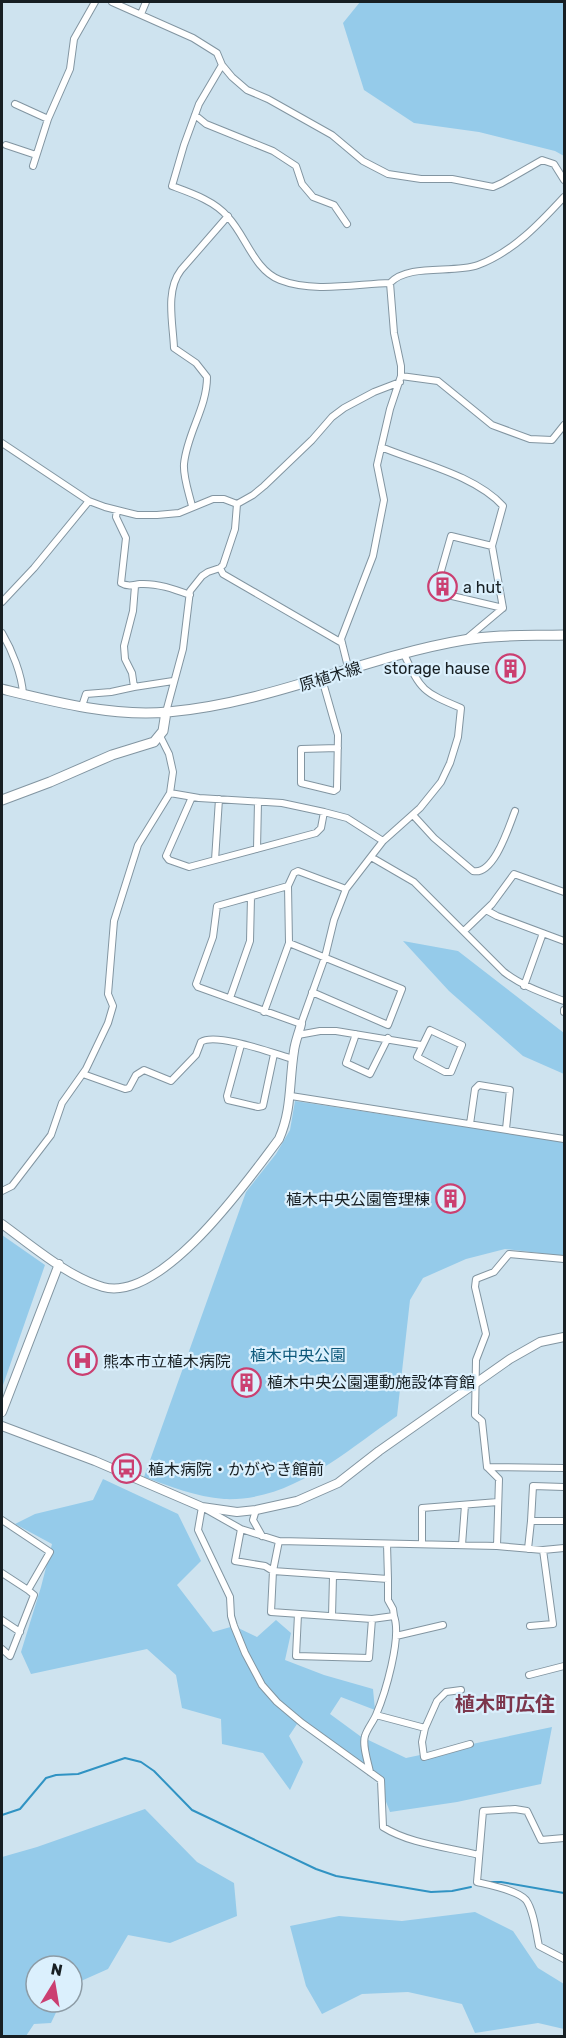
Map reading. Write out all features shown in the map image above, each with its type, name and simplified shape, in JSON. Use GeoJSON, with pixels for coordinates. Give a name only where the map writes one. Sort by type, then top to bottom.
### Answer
{"type":"FeatureCollection","features":[{"type":"Feature","properties":{"kind":"main road","name":"原植木線"},"geometry":{"type":"LineString","coordinates":[[2,689],[82,706],[119,711],[166,712],[229,704],[404,654],[465,640],[505,635],[564,635]]}},
{"type":"Feature","properties":{"kind":"main road"},"geometry":{"type":"LineString","coordinates":[[2,800],[112,755],[154,742],[163,731],[166,712]]}},
{"type":"Feature","properties":{"kind":"street"},"geometry":{"type":"LineString","coordinates":[[33,166],[48,119],[70,69],[74,39],[95,2]]}},
{"type":"Feature","properties":{"kind":"street"},"geometry":{"type":"LineString","coordinates":[[112,2],[193,38],[217,53],[222,65],[247,90],[268,99],[332,135],[363,161],[388,174],[421,179],[452,179],[493,187],[542,160],[554,164],[564,180]]}},
{"type":"Feature","properties":{"kind":"street"},"geometry":{"type":"LineString","coordinates":[[141,14],[146,2]]}},
{"type":"Feature","properties":{"kind":"street"},"geometry":{"type":"LineString","coordinates":[[222,65],[199,104],[172,186],[187,191],[219,208],[228,216],[262,269],[280,280],[332,288],[390,283]]}},
{"type":"Feature","properties":{"kind":"street"},"geometry":{"type":"LineString","coordinates":[[15,104],[48,119]]}},
{"type":"Feature","properties":{"kind":"street"},"geometry":{"type":"LineString","coordinates":[[195,115],[206,124],[273,151],[296,166],[302,184],[313,197],[333,205],[347,224]]}},
{"type":"Feature","properties":{"kind":"street"},"geometry":{"type":"LineString","coordinates":[[6,145],[36,155]]}},
{"type":"Feature","properties":{"kind":"street"},"geometry":{"type":"LineString","coordinates":[[349,671],[341,639],[373,556],[384,500],[377,465],[390,409],[400,379],[401,366],[394,333],[390,283],[394,278],[410,273],[477,266],[507,251],[564,197]]}},
{"type":"Feature","properties":{"kind":"street"},"geometry":{"type":"LineString","coordinates":[[192,506],[184,466],[187,449],[207,392],[207,377],[196,363],[174,348],[172,292],[174,279],[228,216]]}},
{"type":"Feature","properties":{"kind":"street"},"geometry":{"type":"LineString","coordinates":[[2,443],[89,501],[137,515],[157,516],[179,513],[192,506],[218,499],[237,504],[253,495],[312,440],[332,417],[344,408],[400,379],[438,381],[492,425],[530,439],[552,440],[564,425]]}},
{"type":"Feature","properties":{"kind":"street"},"geometry":{"type":"LineString","coordinates":[[381,447],[458,476],[492,494],[503,506],[492,546],[503,608]]}},
{"type":"Feature","properties":{"kind":"street"},"geometry":{"type":"LineString","coordinates":[[2,602],[34,568],[89,501]]}},
{"type":"Feature","properties":{"kind":"street"},"geometry":{"type":"LineString","coordinates":[[237,504],[235,529],[220,568],[223,574],[342,643]]}},
{"type":"Feature","properties":{"kind":"street"},"geometry":{"type":"LineString","coordinates":[[117,510],[116,517],[126,538],[121,580],[126,586],[145,584],[165,587],[190,595]]}},
{"type":"Feature","properties":{"kind":"street"},"geometry":{"type":"LineString","coordinates":[[492,546],[451,536],[435,592],[503,608]]}},
{"type":"Feature","properties":{"kind":"street"},"geometry":{"type":"LineString","coordinates":[[166,712],[183,649],[190,595],[202,576],[220,568]]}},
{"type":"Feature","properties":{"kind":"street"},"geometry":{"type":"LineString","coordinates":[[134,687],[132,673],[125,659],[124,646],[133,611],[135,586]]}},
{"type":"Feature","properties":{"kind":"street"},"geometry":{"type":"LineString","coordinates":[[465,640],[503,608]]}},
{"type":"Feature","properties":{"kind":"street"},"geometry":{"type":"LineString","coordinates":[[2,633],[22,684],[23,694]]}},
{"type":"Feature","properties":{"kind":"street"},"geometry":{"type":"LineString","coordinates":[[2,1224],[59,1264],[88,1281],[106,1287],[128,1287],[148,1279],[167,1266],[201,1237],[279,1139],[285,1126],[291,1096],[293,1059],[298,1035],[346,889],[383,841],[413,815],[441,782],[458,737],[461,708],[435,697],[421,687],[404,654]]}},
{"type":"Feature","properties":{"kind":"street"},"geometry":{"type":"LineString","coordinates":[[322,679],[338,735],[338,748],[336,791],[301,783],[301,749],[338,748]]}},
{"type":"Feature","properties":{"kind":"street"},"geometry":{"type":"LineString","coordinates":[[82,706],[86,694],[174,681]]}},
{"type":"Feature","properties":{"kind":"street"},"geometry":{"type":"LineString","coordinates":[[2,1191],[12,1186],[51,1135],[62,1103],[83,1074],[108,1023],[113,1006],[108,994],[114,921],[138,845],[170,793],[173,772],[169,754],[160,736]]}},
{"type":"Feature","properties":{"kind":"street"},"geometry":{"type":"LineString","coordinates":[[170,793],[192,797],[282,803],[324,812],[347,818],[383,841]]}},
{"type":"Feature","properties":{"kind":"street"},"geometry":{"type":"LineString","coordinates":[[192,797],[166,853],[167,858],[189,867],[316,833],[321,828],[324,812]]}},
{"type":"Feature","properties":{"kind":"street"},"geometry":{"type":"LineString","coordinates":[[215,860],[219,799]]}},
{"type":"Feature","properties":{"kind":"street"},"geometry":{"type":"LineString","coordinates":[[256,849],[258,802]]}},
{"type":"Feature","properties":{"kind":"street"},"geometry":{"type":"LineString","coordinates":[[413,815],[434,838],[477,872],[482,871],[498,852],[515,811]]}},
{"type":"Feature","properties":{"kind":"street"},"geometry":{"type":"LineString","coordinates":[[371,857],[414,882],[504,972],[524,986],[564,1001]]}},
{"type":"Feature","properties":{"kind":"street"},"geometry":{"type":"LineString","coordinates":[[264,1012],[289,943],[288,886],[294,873],[296,871],[346,889]]}},
{"type":"Feature","properties":{"kind":"street"},"geometry":{"type":"LineString","coordinates":[[464,931],[486,910],[514,874],[564,892]]}},
{"type":"Feature","properties":{"kind":"street"},"geometry":{"type":"LineString","coordinates":[[288,886],[219,904],[215,908],[213,937],[196,982],[198,987],[301,1024]]}},
{"type":"Feature","properties":{"kind":"street"},"geometry":{"type":"LineString","coordinates":[[230,998],[250,941],[251,897]]}},
{"type":"Feature","properties":{"kind":"street"},"geometry":{"type":"LineString","coordinates":[[486,910],[564,941]]}},
{"type":"Feature","properties":{"kind":"street"},"geometry":{"type":"LineString","coordinates":[[524,986],[543,933]]}},
{"type":"Feature","properties":{"kind":"street"},"geometry":{"type":"LineString","coordinates":[[289,943],[400,987],[401,991],[388,1025],[386,1038],[370,1074],[346,1063],[356,1034]]}},
{"type":"Feature","properties":{"kind":"street"},"geometry":{"type":"LineString","coordinates":[[312,992],[388,1025]]}},
{"type":"Feature","properties":{"kind":"street"},"geometry":{"type":"LineString","coordinates":[[298,1035],[326,1030],[421,1045]]}},
{"type":"Feature","properties":{"kind":"street"},"geometry":{"type":"LineString","coordinates":[[430,1030],[462,1045],[451,1072],[448,1073],[418,1059],[417,1054],[421,1045],[430,1030]]}},
{"type":"Feature","properties":{"kind":"street"},"geometry":{"type":"LineString","coordinates":[[83,1074],[125,1089],[129,1088],[136,1075],[142,1071],[171,1081],[196,1055],[203,1040],[225,1040],[293,1059]]}},
{"type":"Feature","properties":{"kind":"street"},"geometry":{"type":"LineString","coordinates":[[241,1044],[227,1096],[228,1100],[258,1107],[263,1106],[274,1054]]}},
{"type":"Feature","properties":{"kind":"street"},"geometry":{"type":"LineString","coordinates":[[470,1124],[475,1089],[480,1085],[510,1090],[506,1130]]}},
{"type":"Feature","properties":{"kind":"street"},"geometry":{"type":"LineString","coordinates":[[291,1096],[564,1139]]}},
{"type":"Feature","properties":{"kind":"street"},"geometry":{"type":"LineString","coordinates":[[497,1546],[499,1479],[487,1467],[482,1421],[475,1415],[476,1360],[486,1334],[475,1287],[476,1279],[494,1272],[510,1254],[564,1259]]}},
{"type":"Feature","properties":{"kind":"street"},"geometry":{"type":"LineString","coordinates":[[2,1412],[59,1264]]}},
{"type":"Feature","properties":{"kind":"street"},"geometry":{"type":"LineString","coordinates":[[202,1507],[237,1512],[256,1510],[297,1501],[338,1483],[379,1451],[510,1359],[540,1342],[564,1337]]}},
{"type":"Feature","properties":{"kind":"street"},"geometry":{"type":"LineString","coordinates":[[2,1426],[95,1461],[202,1507],[241,1529],[279,1540],[497,1546],[543,1550],[564,1548]]}},
{"type":"Feature","properties":{"kind":"street"},"geometry":{"type":"LineString","coordinates":[[487,1467],[564,1468]]}},
{"type":"Feature","properties":{"kind":"street"},"geometry":{"type":"LineString","coordinates":[[528,1549],[533,1486],[564,1487]]}},
{"type":"Feature","properties":{"kind":"street"},"geometry":{"type":"LineString","coordinates":[[422,1544],[422,1508],[498,1502]]}},
{"type":"Feature","properties":{"kind":"street"},"geometry":{"type":"LineString","coordinates":[[462,1545],[465,1505]]}},
{"type":"Feature","properties":{"kind":"street"},"geometry":{"type":"LineString","coordinates":[[202,1507],[198,1530],[231,1597],[231,1616],[234,1626],[244,1653],[262,1685],[277,1702],[302,1723],[381,1780],[383,1827],[389,1832],[479,1855]]}},
{"type":"Feature","properties":{"kind":"street"},"geometry":{"type":"LineString","coordinates":[[256,1510],[253,1520],[262,1536]]}},
{"type":"Feature","properties":{"kind":"street"},"geometry":{"type":"LineString","coordinates":[[2,1520],[50,1552],[28,1590]]}},
{"type":"Feature","properties":{"kind":"street"},"geometry":{"type":"LineString","coordinates":[[531,1521],[564,1521]]}},
{"type":"Feature","properties":{"kind":"street"},"geometry":{"type":"LineString","coordinates":[[241,1529],[235,1561],[265,1566],[273,1571],[388,1579]]}},
{"type":"Feature","properties":{"kind":"street"},"geometry":{"type":"LineString","coordinates":[[279,1540],[273,1571],[271,1612],[372,1619],[394,1616]]}},
{"type":"Feature","properties":{"kind":"street"},"geometry":{"type":"LineString","coordinates":[[370,1772],[364,1737],[376,1715],[389,1674],[397,1624],[388,1600],[387,1544]]}},
{"type":"Feature","properties":{"kind":"street"},"geometry":{"type":"LineString","coordinates":[[530,1626],[553,1624],[543,1550]]}},
{"type":"Feature","properties":{"kind":"street"},"geometry":{"type":"LineString","coordinates":[[2,1573],[34,1595],[10,1656],[2,1649]]}},
{"type":"Feature","properties":{"kind":"street"},"geometry":{"type":"LineString","coordinates":[[332,1616],[333,1576]]}},
{"type":"Feature","properties":{"kind":"street"},"geometry":{"type":"LineString","coordinates":[[297,1614],[296,1656],[369,1658],[372,1619]]}},
{"type":"Feature","properties":{"kind":"street"},"geometry":{"type":"LineString","coordinates":[[2,1620],[20,1632]]}},
{"type":"Feature","properties":{"kind":"street"},"geometry":{"type":"LineString","coordinates":[[396,1636],[443,1625]]}},
{"type":"Feature","properties":{"kind":"street"},"geometry":{"type":"LineString","coordinates":[[529,1675],[564,1666]]}},
{"type":"Feature","properties":{"kind":"street"},"geometry":{"type":"LineString","coordinates":[[461,1690],[446,1692],[437,1701],[425,1728],[422,1742],[424,1757],[470,1744]]}},
{"type":"Feature","properties":{"kind":"street"},"geometry":{"type":"LineString","coordinates":[[376,1715],[425,1728]]}},
{"type":"Feature","properties":{"kind":"street"},"geometry":{"type":"LineString","coordinates":[[564,1838],[541,1840],[527,1811],[515,1809],[483,1811],[477,1882],[505,1889],[523,1898],[529,1908],[539,1946],[564,1959]]}},
{"type":"Feature","properties":{"kind":"green space"},"geometry":{"type":"Polygon","coordinates":[[[360,2],[564,2],[564,156],[555,151],[479,132],[414,123],[364,90],[343,23],[360,2]]]}},
{"type":"Feature","properties":{"kind":"green space"},"geometry":{"type":"Polygon","coordinates":[[[403,941],[458,951],[564,1033],[564,1074],[523,1056],[449,991],[403,941]]]}},
{"type":"Feature","properties":{"kind":"green space","name":"植木中央公園"},"geometry":{"type":"Polygon","coordinates":[[[295,1101],[564,1142],[564,1256],[505,1249],[466,1259],[423,1278],[410,1300],[397,1416],[316,1472],[272,1492],[249,1498],[224,1499],[193,1494],[144,1477],[246,1192],[276,1154],[290,1130],[295,1101]]]}},
{"type":"Feature","properties":{"kind":"green space"},"geometry":{"type":"Polygon","coordinates":[[[2,1235],[45,1265],[2,1388],[2,1235]]]}},
{"type":"Feature","properties":{"kind":"green space"},"geometry":{"type":"Polygon","coordinates":[[[103,1479],[178,1514],[201,1561],[177,1585],[213,1632],[234,1626],[257,1637],[276,1620],[291,1633],[285,1660],[324,1675],[373,1689],[375,1710],[341,1697],[330,1714],[360,1736],[406,1758],[552,1727],[541,1784],[457,1802],[390,1812],[378,1781],[356,1760],[297,1724],[289,1736],[303,1762],[290,1790],[263,1753],[222,1744],[221,1719],[182,1708],[176,1675],[147,1649],[31,1674],[21,1652],[52,1544],[15,1524],[35,1514],[93,1500],[103,1479]]]}},
{"type":"Feature","properties":{"kind":"green space"},"geometry":{"type":"Polygon","coordinates":[[[145,1809],[197,1862],[234,1883],[237,1916],[170,1943],[128,1935],[108,1969],[84,1980],[84,1954],[24,1954],[24,2014],[55,2014],[51,2023],[34,2024],[26,2036],[2,2036],[2,1857],[145,1809]]]}},
{"type":"Feature","properties":{"kind":"green space"},"geometry":{"type":"Polygon","coordinates":[[[475,1912],[513,1931],[538,1968],[564,1984],[564,2029],[538,2023],[475,2033],[462,2004],[408,1992],[362,1994],[322,2014],[306,1986],[290,1926],[339,1916],[402,1921],[475,1912]]]}},
{"type":"Feature","properties":{"kind":"waterway"},"geometry":{"type":"LineString","coordinates":[[2,1815],[20,1809],[46,1778],[78,1774],[125,1758],[141,1762],[154,1771],[192,1810],[316,1869],[336,1876],[431,1892],[471,1887]]}},
{"type":"Feature","properties":{"kind":"waterway"},"geometry":{"type":"LineString","coordinates":[[491,1882],[564,1893]]}},
{"type":"Feature","properties":{"kind":"place","name":"a hut"},"geometry":{"type":"Point","coordinates":[442,587]}},
{"type":"Feature","properties":{"kind":"place","name":"storage hause"},"geometry":{"type":"Point","coordinates":[511,668]}},
{"type":"Feature","properties":{"kind":"place","name":"植木中央公園管理棟"},"geometry":{"type":"Point","coordinates":[451,1199]}},
{"type":"Feature","properties":{"kind":"place","name":"熊本市立植木病院"},"geometry":{"type":"Point","coordinates":[82,1361]}},
{"type":"Feature","properties":{"kind":"place","name":"植木中央公園運動施設体育館"},"geometry":{"type":"Point","coordinates":[246,1382]}},
{"type":"Feature","properties":{"kind":"place","name":"植木病院・かがやき館前"},"geometry":{"type":"Point","coordinates":[127,1469]}},
{"type":"Feature","properties":{"kind":"district","name":"植木町広住"},"geometry":{"type":"Point","coordinates":[505,1704]}}]}
